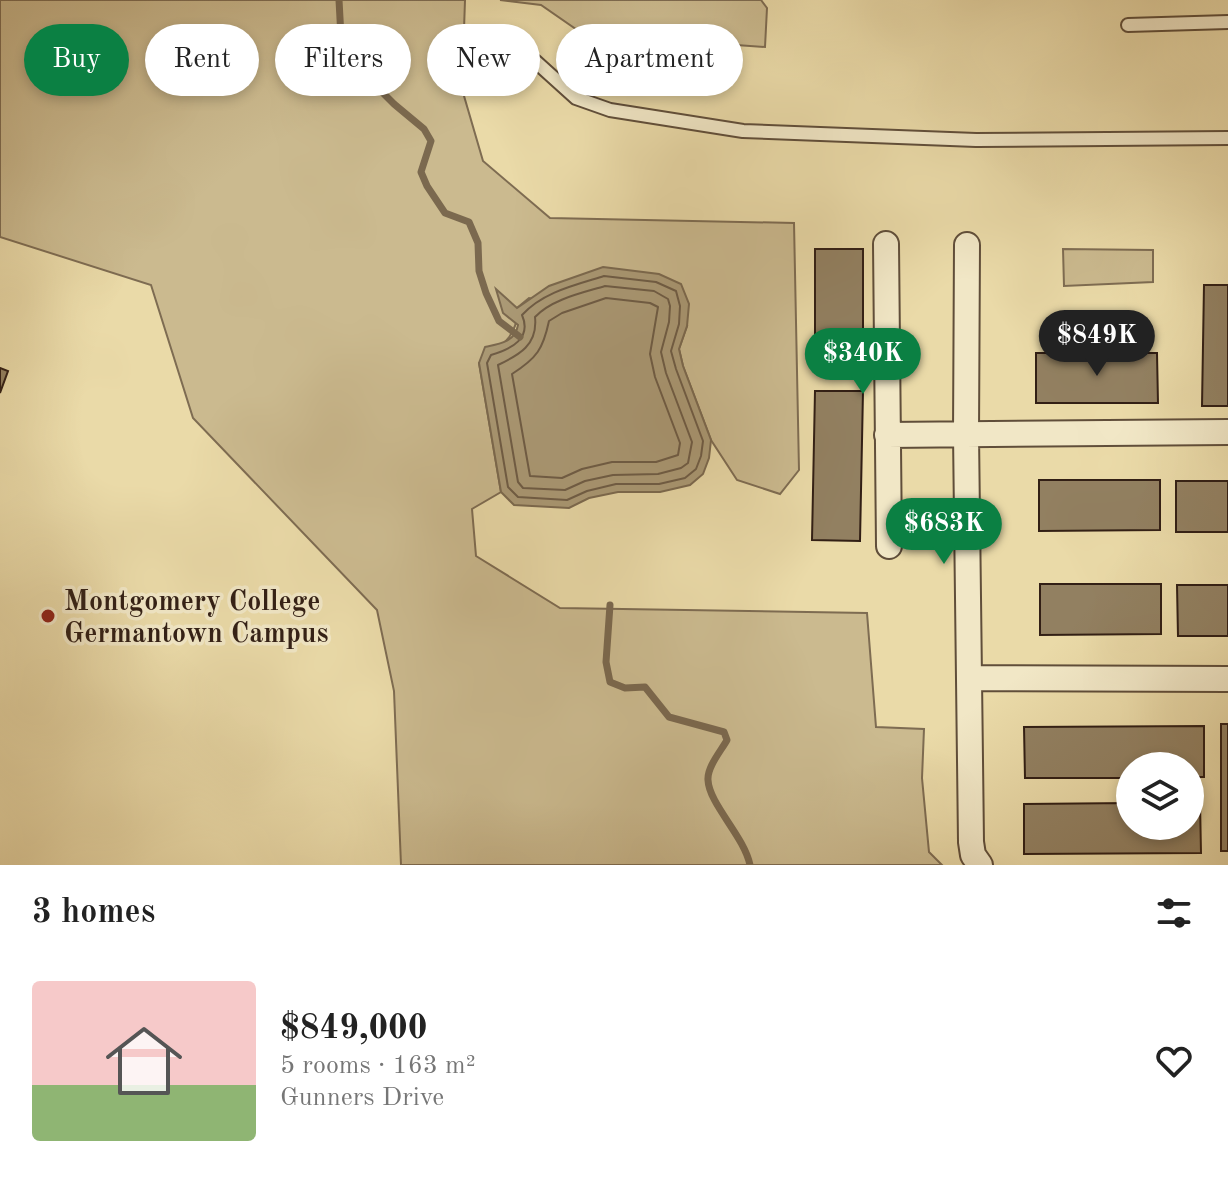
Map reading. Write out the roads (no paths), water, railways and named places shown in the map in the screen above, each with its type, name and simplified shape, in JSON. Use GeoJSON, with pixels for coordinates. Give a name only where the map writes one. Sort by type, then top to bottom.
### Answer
{"type":"FeatureCollection","features":[{"type":"Feature","properties":{"kind":"street"},"geometry":{"type":"LineString","coordinates":[[886,244],[889,546]]}},
{"type":"Feature","properties":{"kind":"street"},"geometry":{"type":"LineString","coordinates":[[967,245],[971,842],[973,855],[980,865]]}},
{"type":"Feature","properties":{"kind":"street"},"geometry":{"type":"LineString","coordinates":[[887,435],[1228,432]]}},
{"type":"Feature","properties":{"kind":"street"},"geometry":{"type":"LineString","coordinates":[[969,678],[1228,679]]}},
{"type":"Feature","properties":{"kind":"lane"},"geometry":{"type":"LineString","coordinates":[[1128,25],[1228,22]]}},
{"type":"Feature","properties":{"kind":"lane"},"geometry":{"type":"LineString","coordinates":[[540,66],[576,98],[610,110],[743,131],[976,140],[1228,138]]}},
{"type":"Feature","properties":{"kind":"water"},"geometry":{"type":"Polygon","coordinates":[[[603,267],[659,274],[681,284],[689,304],[687,326],[679,349],[711,440],[709,458],[703,474],[690,485],[660,492],[618,492],[589,498],[569,508],[514,505],[501,492],[479,363],[485,347],[510,339],[518,325],[503,313],[496,289],[517,308],[549,286],[603,267]]]}},
{"type":"Feature","properties":{"kind":"waterway"},"geometry":{"type":"LineString","coordinates":[[339,0],[341,37],[351,61],[424,129],[431,141],[421,172],[427,186],[445,213],[469,222],[478,243],[479,271],[486,293],[499,321],[520,337]]}},
{"type":"Feature","properties":{"kind":"waterway"},"geometry":{"type":"LineString","coordinates":[[610,605],[606,662],[610,682],[625,688],[645,687],[669,717],[724,732],[727,740],[712,765],[708,780],[714,799],[741,843],[750,865]]}},
{"type":"Feature","properties":{"kind":"place","name":"Montgomery College Germantown Campus"},"geometry":{"type":"Point","coordinates":[48,616]}}]}
